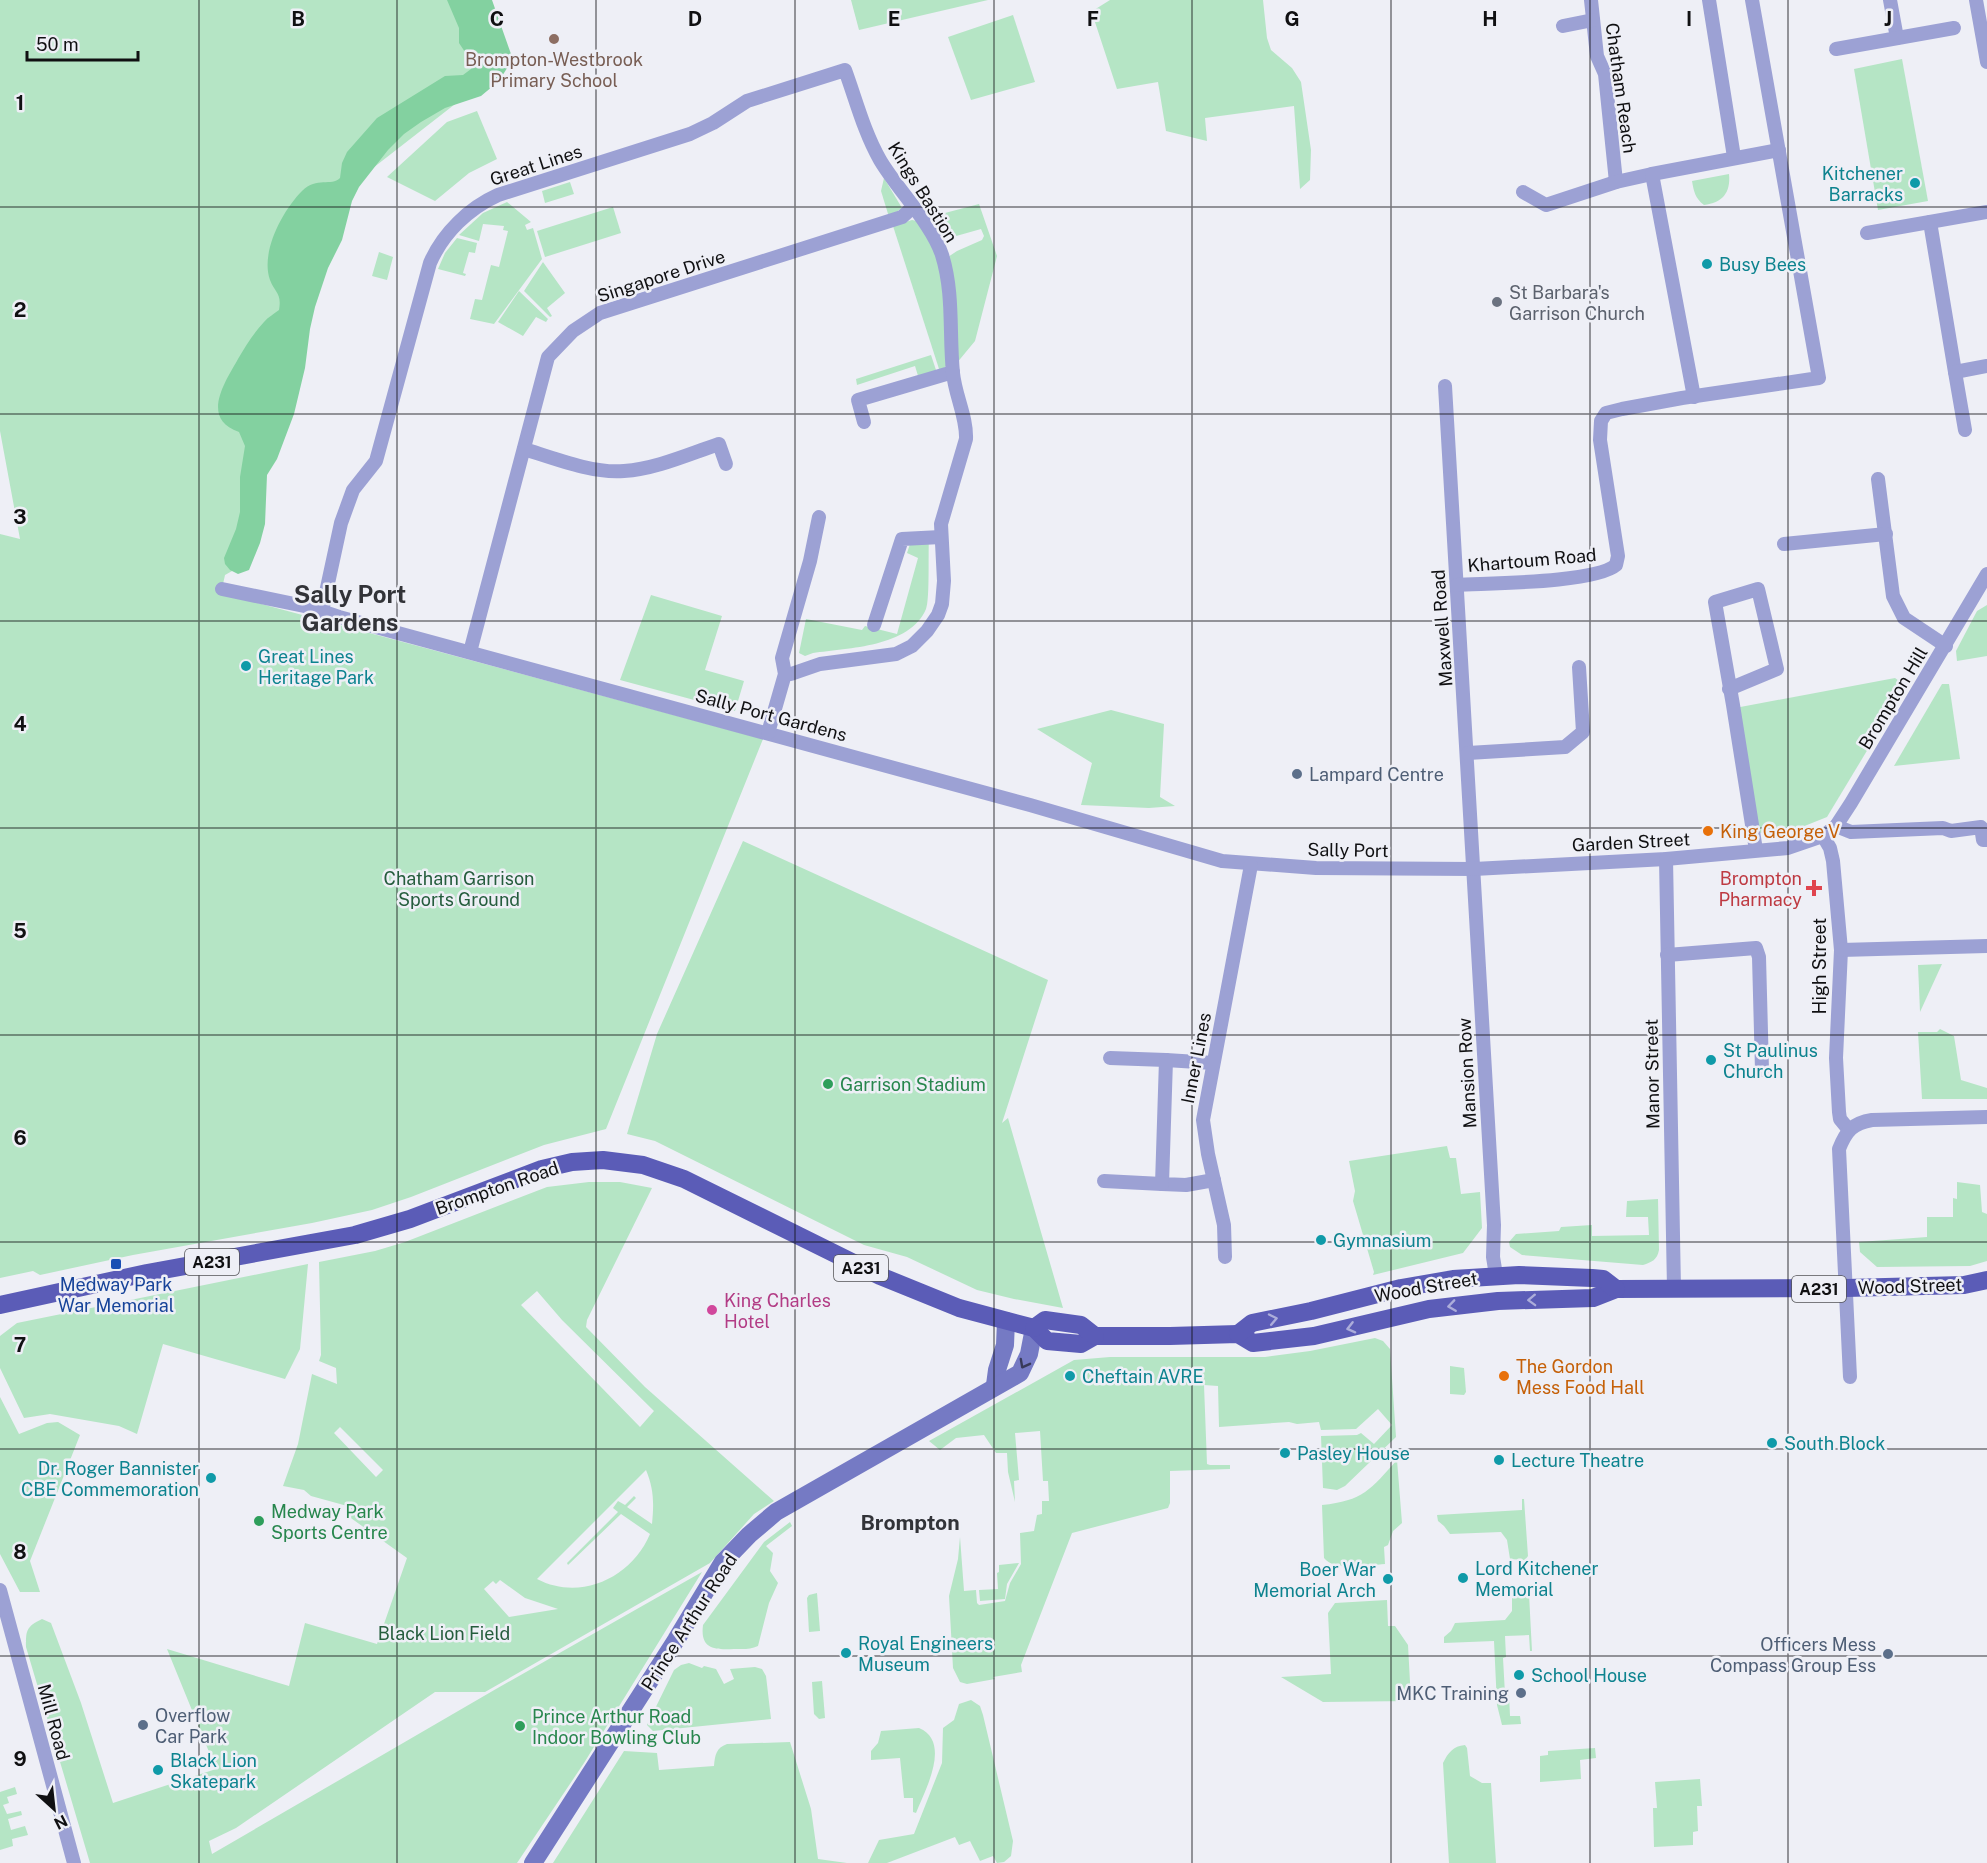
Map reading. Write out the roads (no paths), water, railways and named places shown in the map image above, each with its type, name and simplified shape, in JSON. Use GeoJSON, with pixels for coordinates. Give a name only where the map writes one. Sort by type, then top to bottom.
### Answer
{"type":"FeatureCollection","features":[{"type":"Feature","properties":{"kind":"main road","name":"Brompton Road"},"geometry":{"type":"LineString","coordinates":[[0,1305],[147,1273],[355,1235],[410,1219],[542,1169],[572,1162],[603,1160],[643,1165],[684,1179],[888,1280],[959,1308],[1006,1322]]}},
{"type":"Feature","properties":{"kind":"main road"},"geometry":{"type":"LineString","coordinates":[[1496,1275],[1498,1301]]}},
{"type":"Feature","properties":{"kind":"main road","name":"Wood Street"},"geometry":{"type":"LineString","coordinates":[[1238,1334],[1252,1323],[1311,1311],[1401,1288],[1453,1279],[1519,1275],[1603,1279],[1616,1289]]}},
{"type":"Feature","properties":{"kind":"main road","name":"Wood Street"},"geometry":{"type":"LineString","coordinates":[[1006,1322],[1034,1328],[1047,1341],[1081,1344],[1095,1336],[1238,1334],[1253,1343],[1280,1341],[1337,1331],[1407,1313],[1470,1303],[1593,1298],[1616,1289],[1846,1288],[1964,1285],[1987,1280]]}},
{"type":"Feature","properties":{"kind":"main road"},"geometry":{"type":"LineString","coordinates":[[1401,1288],[1407,1313]]}},
{"type":"Feature","properties":{"kind":"main road"},"geometry":{"type":"LineString","coordinates":[[995,1385],[1005,1345],[1006,1322]]}},
{"type":"Feature","properties":{"kind":"main road","name":"Prince Arthur Road"},"geometry":{"type":"LineString","coordinates":[[533,1863],[676,1640],[723,1562],[776,1512],[1020,1372],[1029,1354],[1034,1328]]}},
{"type":"Feature","properties":{"kind":"street","name":"Chatham Reach"},"geometry":{"type":"LineString","coordinates":[[1591,0],[1597,56],[1605,74],[1616,182]]}},
{"type":"Feature","properties":{"kind":"street"},"geometry":{"type":"LineString","coordinates":[[1709,0],[1734,157]]}},
{"type":"Feature","properties":{"kind":"street","name":"Khartoum Road"},"geometry":{"type":"LineString","coordinates":[[1457,585],[1585,576],[1614,567],[1618,556],[1600,440],[1601,421],[1606,413],[1819,378],[1752,0]]}},
{"type":"Feature","properties":{"kind":"street"},"geometry":{"type":"LineString","coordinates":[[1890,0],[1897,38]]}},
{"type":"Feature","properties":{"kind":"street"},"geometry":{"type":"LineString","coordinates":[[1976,0],[1987,62]]}},
{"type":"Feature","properties":{"kind":"street"},"geometry":{"type":"LineString","coordinates":[[1563,26],[1593,20]]}},
{"type":"Feature","properties":{"kind":"street"},"geometry":{"type":"LineString","coordinates":[[1836,49],[1954,28]]}},
{"type":"Feature","properties":{"kind":"street","name":"Kings Bastion"},"geometry":{"type":"LineString","coordinates":[[785,674],[816,665],[896,654],[917,641],[931,625],[942,604],[944,581],[940,537],[942,519],[967,436],[953,372],[949,291],[943,258],[934,238],[877,155],[845,70]]}},
{"type":"Feature","properties":{"kind":"street","name":"Great Lines"},"geometry":{"type":"LineString","coordinates":[[315,609],[353,490],[376,461],[388,440],[430,263],[450,232],[473,209],[504,193],[690,134],[713,123],[747,100],[845,70]]}},
{"type":"Feature","properties":{"kind":"street"},"geometry":{"type":"LineString","coordinates":[[1523,192],[1546,205],[1616,182],[1779,150]]}},
{"type":"Feature","properties":{"kind":"street"},"geometry":{"type":"LineString","coordinates":[[1652,174],[1694,397]]}},
{"type":"Feature","properties":{"kind":"street","name":"Singapore Drive"},"geometry":{"type":"LineString","coordinates":[[470,652],[548,357],[573,331],[600,313],[902,218],[913,207]]}},
{"type":"Feature","properties":{"kind":"street"},"geometry":{"type":"LineString","coordinates":[[1867,233],[1987,212]]}},
{"type":"Feature","properties":{"kind":"street"},"geometry":{"type":"LineString","coordinates":[[1930,222],[1965,430]]}},
{"type":"Feature","properties":{"kind":"street"},"geometry":{"type":"LineString","coordinates":[[1955,372],[1987,366]]}},
{"type":"Feature","properties":{"kind":"street"},"geometry":{"type":"LineString","coordinates":[[858,400],[953,372]]}},
{"type":"Feature","properties":{"kind":"street"},"geometry":{"type":"LineString","coordinates":[[854,386],[864,422]]}},
{"type":"Feature","properties":{"kind":"street","name":"Maxwell Road"},"geometry":{"type":"LineString","coordinates":[[1445,386],[1474,869]]}},
{"type":"Feature","properties":{"kind":"street"},"geometry":{"type":"LineString","coordinates":[[524,449],[579,464],[621,471],[647,468],[719,444],[726,465]]}},
{"type":"Feature","properties":{"kind":"street"},"geometry":{"type":"LineString","coordinates":[[1878,479],[1893,596],[1904,618],[1946,646]]}},
{"type":"Feature","properties":{"kind":"street"},"geometry":{"type":"LineString","coordinates":[[768,733],[785,674],[782,658],[810,561],[819,517]]}},
{"type":"Feature","properties":{"kind":"street"},"geometry":{"type":"LineString","coordinates":[[1784,544],[1886,534]]}},
{"type":"Feature","properties":{"kind":"street"},"geometry":{"type":"LineString","coordinates":[[874,625],[902,539],[940,537]]}},
{"type":"Feature","properties":{"kind":"street","name":"Brompton Hill"},"geometry":{"type":"LineString","coordinates":[[1823,836],[1836,826],[1946,646],[1987,574]]}},
{"type":"Feature","properties":{"kind":"street","name":"Sally Port Gardens"},"geometry":{"type":"LineString","coordinates":[[222,589],[315,609],[1030,804],[1222,861]]}},
{"type":"Feature","properties":{"kind":"street"},"geometry":{"type":"LineString","coordinates":[[1729,689],[1777,669],[1758,589],[1715,602],[1729,689],[1756,850]]}},
{"type":"Feature","properties":{"kind":"street"},"geometry":{"type":"LineString","coordinates":[[1468,753],[1565,747],[1583,732],[1579,667]]}},
{"type":"Feature","properties":{"kind":"street"},"geometry":{"type":"LineString","coordinates":[[1836,826],[1851,832],[1943,828],[1951,831],[1981,827],[1983,840],[1987,840]]}},
{"type":"Feature","properties":{"kind":"street","name":"Garden Street"},"geometry":{"type":"LineString","coordinates":[[1474,869],[1666,859],[1788,848],[1823,836]]}},
{"type":"Feature","properties":{"kind":"street","name":"High Street"},"geometry":{"type":"LineString","coordinates":[[1823,836],[1830,848],[1833,861],[1841,950],[1836,1058],[1839,1115],[1849,1130]]}},
{"type":"Feature","properties":{"kind":"street","name":"Manor Street"},"geometry":{"type":"LineString","coordinates":[[1666,859],[1674,1289]]}},
{"type":"Feature","properties":{"kind":"street","name":"Sally Port"},"geometry":{"type":"LineString","coordinates":[[1222,861],[1251,865],[1316,868],[1474,869]]}},
{"type":"Feature","properties":{"kind":"street","name":"Inner Lines"},"geometry":{"type":"LineString","coordinates":[[1225,1257],[1224,1225],[1203,1120],[1251,865]]}},
{"type":"Feature","properties":{"kind":"street","name":"Mansion Row"},"geometry":{"type":"LineString","coordinates":[[1474,869],[1494,1225],[1493,1257],[1496,1275]]}},
{"type":"Feature","properties":{"kind":"street"},"geometry":{"type":"LineString","coordinates":[[1841,950],[1987,946]]}},
{"type":"Feature","properties":{"kind":"street"},"geometry":{"type":"LineString","coordinates":[[1667,955],[1756,948],[1759,957],[1762,1070]]}},
{"type":"Feature","properties":{"kind":"street"},"geometry":{"type":"LineString","coordinates":[[1110,1058],[1214,1063]]}},
{"type":"Feature","properties":{"kind":"street"},"geometry":{"type":"LineString","coordinates":[[1162,1184],[1166,1060]]}},
{"type":"Feature","properties":{"kind":"street"},"geometry":{"type":"LineString","coordinates":[[1850,1377],[1839,1149],[1849,1130],[1860,1122],[1872,1120],[1987,1117]]}},
{"type":"Feature","properties":{"kind":"street"},"geometry":{"type":"LineString","coordinates":[[1104,1181],[1186,1185],[1214,1180]]}},
{"type":"Feature","properties":{"kind":"street","name":"Mill Road"},"geometry":{"type":"LineString","coordinates":[[0,1590],[74,1863]]}},
{"type":"Feature","properties":{"kind":"place","name":"Brompton-Westbrook Primary School"},"geometry":{"type":"Point","coordinates":[554,39]}},
{"type":"Feature","properties":{"kind":"place","name":"Kitchener Barracks"},"geometry":{"type":"Point","coordinates":[1915,183]}},
{"type":"Feature","properties":{"kind":"place","name":"Busy Bees"},"geometry":{"type":"Point","coordinates":[1707,264]}},
{"type":"Feature","properties":{"kind":"place","name":"St Barbara's Garrison Church"},"geometry":{"type":"Point","coordinates":[1497,302]}},
{"type":"Feature","properties":{"kind":"place","name":"Great Lines Heritage Park"},"geometry":{"type":"Point","coordinates":[246,666]}},
{"type":"Feature","properties":{"kind":"place","name":"Lampard Centre"},"geometry":{"type":"Point","coordinates":[1297,774]}},
{"type":"Feature","properties":{"kind":"place","name":"King George V"},"geometry":{"type":"Point","coordinates":[1708,831]}},
{"type":"Feature","properties":{"kind":"place","name":"Brompton Pharmacy"},"geometry":{"type":"Point","coordinates":[1814,888]}},
{"type":"Feature","properties":{"kind":"place","name":"St Paulinus Church"},"geometry":{"type":"Point","coordinates":[1711,1060]}},
{"type":"Feature","properties":{"kind":"place","name":"Garrison Stadium"},"geometry":{"type":"Point","coordinates":[828,1084]}},
{"type":"Feature","properties":{"kind":"place","name":"Gymnasium"},"geometry":{"type":"Point","coordinates":[1321,1240]}},
{"type":"Feature","properties":{"kind":"place","name":"Medway Park War Memorial"},"geometry":{"type":"Point","coordinates":[116,1264]}},
{"type":"Feature","properties":{"kind":"place","name":"King Charles Hotel"},"geometry":{"type":"Point","coordinates":[712,1310]}},
{"type":"Feature","properties":{"kind":"place","name":"Cheftain AVRE"},"geometry":{"type":"Point","coordinates":[1070,1376]}},
{"type":"Feature","properties":{"kind":"place","name":"The Gordon Mess Food Hall"},"geometry":{"type":"Point","coordinates":[1504,1376]}},
{"type":"Feature","properties":{"kind":"place","name":"South Block"},"geometry":{"type":"Point","coordinates":[1772,1443]}},
{"type":"Feature","properties":{"kind":"place","name":"Pasley House"},"geometry":{"type":"Point","coordinates":[1285,1453]}},
{"type":"Feature","properties":{"kind":"place","name":"Lecture Theatre"},"geometry":{"type":"Point","coordinates":[1499,1460]}},
{"type":"Feature","properties":{"kind":"place","name":"Dr. Roger Bannister CBE Commemoration"},"geometry":{"type":"Point","coordinates":[211,1478]}},
{"type":"Feature","properties":{"kind":"place","name":"Medway Park Sports Centre"},"geometry":{"type":"Point","coordinates":[259,1521]}},
{"type":"Feature","properties":{"kind":"place","name":"Lord Kitchener Memorial"},"geometry":{"type":"Point","coordinates":[1463,1578]}},
{"type":"Feature","properties":{"kind":"place","name":"Boer War Memorial Arch"},"geometry":{"type":"Point","coordinates":[1388,1579]}},
{"type":"Feature","properties":{"kind":"place","name":"Royal Engineers Museum"},"geometry":{"type":"Point","coordinates":[846,1653]}},
{"type":"Feature","properties":{"kind":"place","name":"Officers Mess Compass Group Ess"},"geometry":{"type":"Point","coordinates":[1888,1654]}},
{"type":"Feature","properties":{"kind":"place","name":"School House"},"geometry":{"type":"Point","coordinates":[1519,1675]}},
{"type":"Feature","properties":{"kind":"place","name":"MKC Training"},"geometry":{"type":"Point","coordinates":[1521,1693]}},
{"type":"Feature","properties":{"kind":"place","name":"Overflow Car Park"},"geometry":{"type":"Point","coordinates":[143,1725]}},
{"type":"Feature","properties":{"kind":"place","name":"Prince Arthur Road Indoor Bowling Club"},"geometry":{"type":"Point","coordinates":[520,1726]}},
{"type":"Feature","properties":{"kind":"place","name":"Black Lion Skatepark"},"geometry":{"type":"Point","coordinates":[158,1770]}},
{"type":"Feature","properties":{"kind":"district","name":"Sally Port Gardens"},"geometry":{"type":"Point","coordinates":[350,608]}},
{"type":"Feature","properties":{"kind":"district","name":"Brompton"},"geometry":{"type":"Point","coordinates":[910,1522]}},
{"type":"Feature","properties":{"kind":"park label","name":"Chatham Garrison Sports Ground"},"geometry":{"type":"Point","coordinates":[459,888]}},
{"type":"Feature","properties":{"kind":"park label","name":"Black Lion Field"},"geometry":{"type":"Point","coordinates":[444,1633]}}]}
